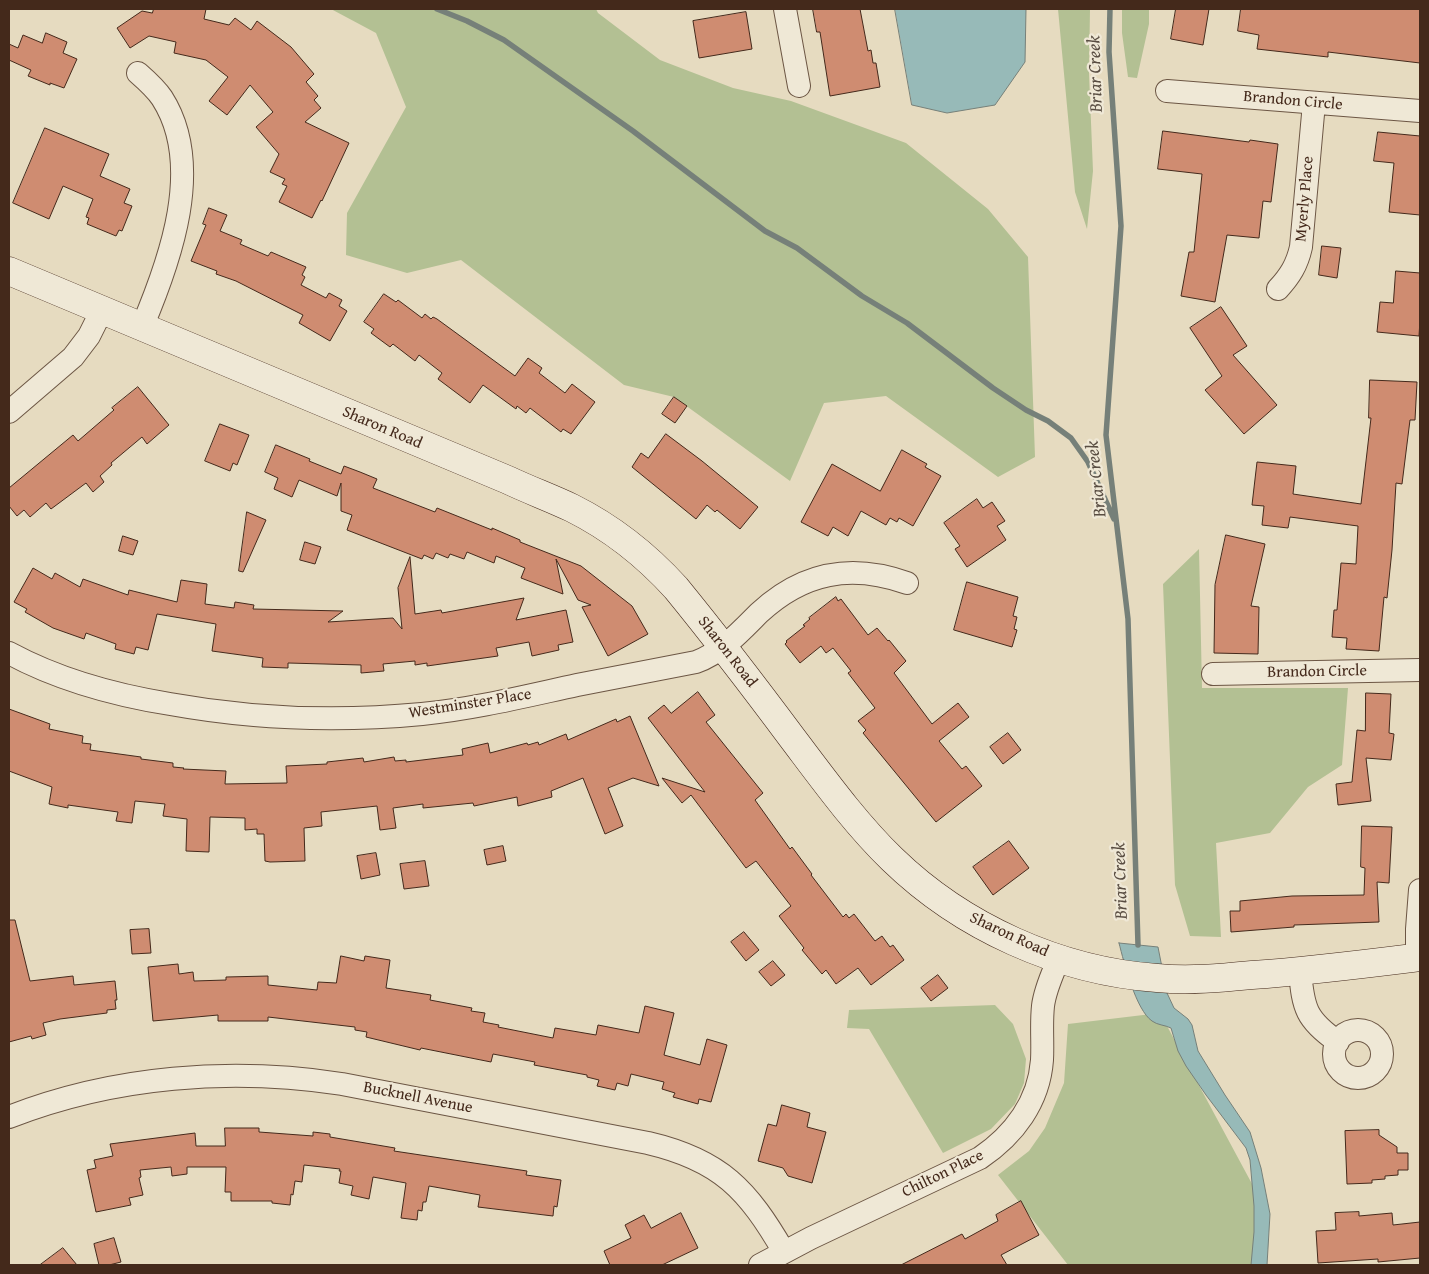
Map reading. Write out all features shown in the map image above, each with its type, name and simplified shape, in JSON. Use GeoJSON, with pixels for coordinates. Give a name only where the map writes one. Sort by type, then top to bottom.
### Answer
{"type":"FeatureCollection","features":[{"type":"Feature","properties":{"kind":"street"},"geometry":{"type":"LineString","coordinates":[[785,9],[799,86]]}},
{"type":"Feature","properties":{"kind":"street"},"geometry":{"type":"LineString","coordinates":[[138,72],[160,95],[171,115],[180,154],[181,183],[174,240],[162,278],[142,327]]}},
{"type":"Feature","properties":{"kind":"street","name":"Brandon Circle"},"geometry":{"type":"LineString","coordinates":[[1167,91],[1420,111]]}},
{"type":"Feature","properties":{"kind":"street","name":"Myerly Place"},"geometry":{"type":"LineString","coordinates":[[1278,289],[1290,276],[1301,247],[1314,103]]}},
{"type":"Feature","properties":{"kind":"street","name":"Sharon Road"},"geometry":{"type":"LineString","coordinates":[[9,271],[508,480],[588,517],[622,538],[653,563],[676,588],[837,797],[894,860],[924,886],[979,923],[1024,946],[1059,958],[1113,972],[1156,978],[1209,979],[1419,958]]}},
{"type":"Feature","properties":{"kind":"street"},"geometry":{"type":"LineString","coordinates":[[9,412],[73,357],[89,336],[102,310]]}},
{"type":"Feature","properties":{"kind":"street","name":"Westminster Place"},"geometry":{"type":"LineString","coordinates":[[9,653],[35,667],[77,682],[158,702],[210,711],[267,717],[345,718],[421,714],[476,706],[696,662],[722,647],[784,592],[805,581],[834,574],[864,572],[887,576],[907,583]]}},
{"type":"Feature","properties":{"kind":"street","name":"Brandon Circle"},"geometry":{"type":"LineString","coordinates":[[1213,674],[1420,670]]}},
{"type":"Feature","properties":{"kind":"street"},"geometry":{"type":"LineString","coordinates":[[1419,958],[1417,930],[1420,890]]}},
{"type":"Feature","properties":{"kind":"street","name":"Chilton Place"},"geometry":{"type":"LineString","coordinates":[[760,1265],[980,1158],[1004,1140],[1022,1118],[1035,1091],[1042,1062],[1043,1005],[1059,958]]}},
{"type":"Feature","properties":{"kind":"street"},"geometry":{"type":"LineString","coordinates":[[1300,971],[1302,996],[1307,1013],[1319,1027],[1338,1042]]}},
{"type":"Feature","properties":{"kind":"street","name":"Bucknell Avenue"},"geometry":{"type":"LineString","coordinates":[[9,1117],[44,1104],[90,1093],[168,1080],[250,1076],[295,1078],[342,1084],[648,1143],[687,1154],[719,1172],[750,1199],[770,1227],[784,1252]]}},
{"type":"Feature","properties":{"kind":"green space"},"geometry":{"type":"Polygon","coordinates":[[[331,9],[596,9],[598,13],[660,60],[733,88],[791,101],[906,143],[988,209],[1028,257],[1035,457],[998,477],[886,396],[824,403],[790,481],[674,397],[624,385],[461,260],[407,273],[346,255],[347,213],[406,107],[376,33],[331,9]]]}},
{"type":"Feature","properties":{"kind":"green space"},"geometry":{"type":"Polygon","coordinates":[[[1058,9],[1090,9],[1089,73],[1093,171],[1087,229],[1075,192],[1058,9]]]}},
{"type":"Feature","properties":{"kind":"green space"},"geometry":{"type":"Polygon","coordinates":[[[1122,9],[1149,9],[1149,24],[1137,78],[1128,77],[1122,33],[1122,9]]]}},
{"type":"Feature","properties":{"kind":"green space"},"geometry":{"type":"Polygon","coordinates":[[[1199,549],[1202,688],[1348,688],[1342,765],[1308,787],[1270,833],[1216,843],[1221,937],[1190,936],[1175,885],[1163,584],[1199,549]]]}},
{"type":"Feature","properties":{"kind":"green space"},"geometry":{"type":"Polygon","coordinates":[[[995,1005],[1013,1024],[1026,1059],[1024,1083],[1015,1104],[991,1129],[943,1153],[869,1029],[847,1028],[849,1010],[995,1005]]]}},
{"type":"Feature","properties":{"kind":"green space"},"geometry":{"type":"Polygon","coordinates":[[[1160,1013],[1265,1208],[1264,1265],[1068,1265],[998,1175],[1029,1151],[1045,1128],[1064,1083],[1068,1024],[1160,1013]]]}},
{"type":"Feature","properties":{"kind":"water"},"geometry":{"type":"Polygon","coordinates":[[[895,9],[1026,9],[1025,62],[995,105],[947,113],[912,105],[895,9]]]}},
{"type":"Feature","properties":{"kind":"water"},"geometry":{"type":"Polygon","coordinates":[[[1119,943],[1158,947],[1167,993],[1174,1008],[1188,1019],[1192,1025],[1198,1051],[1250,1132],[1261,1168],[1270,1214],[1267,1265],[1251,1265],[1254,1206],[1250,1160],[1246,1148],[1186,1066],[1178,1051],[1171,1028],[1152,1021],[1141,1007],[1131,985],[1119,943]]]}},
{"type":"Feature","properties":{"kind":"building"},"geometry":{"type":"Polygon","coordinates":[[[154,9],[206,9],[204,19],[229,25],[235,18],[251,30],[257,21],[291,47],[314,74],[306,82],[318,96],[314,100],[321,108],[305,122],[349,143],[312,218],[279,202],[287,186],[282,184],[285,179],[270,172],[279,154],[256,127],[273,112],[250,85],[227,115],[209,101],[228,77],[206,60],[174,53],[176,42],[149,36],[130,48],[117,28],[142,11],[152,13],[154,9]]]}},
{"type":"Feature","properties":{"kind":"building"},"geometry":{"type":"Polygon","coordinates":[[[813,9],[860,9],[868,51],[871,50],[873,63],[876,63],[880,87],[830,96],[820,32],[817,32],[813,9]]]}},
{"type":"Feature","properties":{"kind":"building"},"geometry":{"type":"Polygon","coordinates":[[[1176,9],[1209,9],[1203,45],[1171,39],[1176,9]]]}},
{"type":"Feature","properties":{"kind":"building"},"geometry":{"type":"Polygon","coordinates":[[[1241,9],[1420,9],[1420,63],[1328,52],[1328,57],[1257,49],[1259,35],[1238,31],[1241,9]]]}},
{"type":"Feature","properties":{"kind":"building"},"geometry":{"type":"Polygon","coordinates":[[[746,12],[752,49],[699,58],[693,21],[746,12]]]}},
{"type":"Feature","properties":{"kind":"building"},"geometry":{"type":"Polygon","coordinates":[[[46,33],[67,42],[63,53],[77,59],[64,88],[50,83],[50,85],[28,76],[31,70],[9,60],[9,44],[18,48],[23,35],[42,43],[46,33]]]}},
{"type":"Feature","properties":{"kind":"building"},"geometry":{"type":"Polygon","coordinates":[[[45,128],[109,154],[100,176],[130,189],[124,203],[132,206],[122,231],[119,230],[116,236],[87,224],[89,218],[86,217],[93,199],[63,186],[49,219],[13,203],[45,128]]]}},
{"type":"Feature","properties":{"kind":"building"},"geometry":{"type":"Polygon","coordinates":[[[1163,131],[1278,144],[1271,202],[1263,201],[1259,238],[1227,235],[1215,302],[1181,296],[1189,252],[1194,252],[1202,174],[1158,169],[1163,131]]]}},
{"type":"Feature","properties":{"kind":"building"},"geometry":{"type":"Polygon","coordinates":[[[1378,132],[1420,136],[1420,215],[1389,212],[1394,163],[1374,161],[1378,132]]]}},
{"type":"Feature","properties":{"kind":"building"},"geometry":{"type":"Polygon","coordinates":[[[209,208],[227,215],[220,231],[242,240],[240,244],[268,256],[271,252],[306,267],[302,275],[305,277],[301,285],[326,298],[329,293],[342,300],[339,306],[347,311],[330,341],[299,323],[303,315],[236,281],[216,274],[217,271],[191,261],[206,225],[203,224],[209,208]]]}},
{"type":"Feature","properties":{"kind":"building"},"geometry":{"type":"Polygon","coordinates":[[[1322,246],[1341,248],[1337,278],[1319,275],[1322,246]]]}},
{"type":"Feature","properties":{"kind":"building"},"geometry":{"type":"Polygon","coordinates":[[[1396,271],[1420,273],[1419,336],[1377,332],[1380,302],[1393,303],[1396,271]]]}},
{"type":"Feature","properties":{"kind":"building"},"geometry":{"type":"Polygon","coordinates":[[[384,294],[396,302],[398,300],[422,318],[425,314],[431,319],[433,317],[437,319],[515,376],[528,358],[542,368],[539,373],[565,393],[572,384],[595,402],[571,434],[563,429],[561,432],[530,408],[526,413],[517,406],[516,409],[483,385],[470,403],[438,379],[442,373],[419,355],[415,361],[393,344],[390,347],[371,333],[374,329],[364,322],[384,294]]]}},
{"type":"Feature","properties":{"kind":"building"},"geometry":{"type":"Polygon","coordinates":[[[1221,307],[1247,346],[1233,355],[1277,405],[1244,434],[1205,390],[1222,376],[1190,328],[1221,307]]]}},
{"type":"Feature","properties":{"kind":"building"},"geometry":{"type":"Polygon","coordinates":[[[1370,380],[1417,382],[1415,420],[1410,420],[1402,484],[1396,483],[1392,550],[1387,598],[1384,597],[1379,651],[1346,649],[1347,638],[1332,637],[1334,610],[1337,610],[1341,563],[1356,564],[1358,526],[1290,517],[1288,528],[1262,525],[1264,506],[1252,505],[1257,462],[1296,466],[1293,494],[1361,504],[1371,418],[1369,418],[1370,380]]]}},
{"type":"Feature","properties":{"kind":"building"},"geometry":{"type":"Polygon","coordinates":[[[138,387],[169,425],[147,444],[142,437],[111,463],[112,465],[100,476],[104,482],[93,492],[86,483],[51,509],[46,503],[30,517],[24,510],[17,516],[9,506],[9,488],[73,435],[78,441],[114,410],[112,408],[138,387]]]}},
{"type":"Feature","properties":{"kind":"building"},"geometry":{"type":"Polygon","coordinates":[[[674,397],[687,406],[675,423],[662,414],[674,397]]]}},
{"type":"Feature","properties":{"kind":"building"},"geometry":{"type":"Polygon","coordinates":[[[220,424],[249,435],[237,465],[233,463],[230,471],[205,461],[220,424]]]}},
{"type":"Feature","properties":{"kind":"building"},"geometry":{"type":"Polygon","coordinates":[[[666,434],[758,507],[740,529],[717,510],[715,512],[707,505],[696,519],[632,467],[641,453],[648,458],[666,434]]]}},
{"type":"Feature","properties":{"kind":"building"},"geometry":{"type":"Polygon","coordinates":[[[276,445],[341,474],[344,466],[360,472],[377,479],[373,488],[435,512],[437,508],[492,530],[492,528],[520,540],[520,542],[581,566],[632,606],[648,634],[608,656],[582,607],[591,605],[578,600],[556,559],[563,594],[521,578],[525,568],[496,556],[494,563],[467,552],[464,559],[450,554],[448,558],[436,553],[433,559],[424,555],[422,559],[347,530],[352,515],[341,511],[341,483],[337,496],[299,480],[292,497],[274,489],[278,478],[265,472],[276,445]]]}},
{"type":"Feature","properties":{"kind":"building"},"geometry":{"type":"Polygon","coordinates":[[[902,450],[927,464],[925,467],[941,476],[913,526],[899,518],[897,522],[890,518],[886,525],[861,511],[848,536],[833,527],[828,536],[801,522],[832,464],[880,491],[902,450]]]}},
{"type":"Feature","properties":{"kind":"building"},"geometry":{"type":"Polygon","coordinates":[[[977,499],[983,508],[992,502],[1005,521],[997,526],[1006,540],[967,567],[955,549],[960,546],[944,523],[977,499]]]}},
{"type":"Feature","properties":{"kind":"building"},"geometry":{"type":"Polygon","coordinates":[[[247,512],[266,520],[243,572],[239,571],[247,512]]]}},
{"type":"Feature","properties":{"kind":"building"},"geometry":{"type":"Polygon","coordinates":[[[1226,535],[1265,544],[1251,606],[1259,607],[1258,654],[1214,653],[1215,585],[1226,535]]]}},
{"type":"Feature","properties":{"kind":"building"},"geometry":{"type":"Polygon","coordinates":[[[123,536],[138,541],[133,555],[119,551],[123,536]]]}},
{"type":"Feature","properties":{"kind":"building"},"geometry":{"type":"Polygon","coordinates":[[[305,542],[321,547],[315,564],[300,560],[305,542]]]}},
{"type":"Feature","properties":{"kind":"building"},"geometry":{"type":"Polygon","coordinates":[[[410,557],[415,614],[441,610],[442,613],[524,598],[516,620],[566,610],[573,642],[558,645],[559,650],[532,656],[529,642],[496,648],[498,656],[427,666],[427,663],[415,665],[415,661],[383,664],[384,671],[361,673],[361,665],[288,663],[288,668],[262,667],[263,658],[212,651],[216,624],[157,614],[148,650],[136,647],[134,654],[115,649],[116,644],[86,633],[84,639],[53,628],[25,612],[27,609],[14,602],[33,568],[52,579],[55,573],[80,587],[83,579],[128,595],[129,590],[177,602],[181,580],[207,584],[205,604],[234,608],[235,602],[254,605],[253,609],[343,611],[328,622],[393,618],[402,629],[398,588],[410,557]]]}},
{"type":"Feature","properties":{"kind":"building"},"geometry":{"type":"Polygon","coordinates":[[[967,582],[1018,597],[1013,616],[1017,617],[1014,629],[1017,630],[1012,647],[954,630],[967,582]]]}},
{"type":"Feature","properties":{"kind":"building"},"geometry":{"type":"Polygon","coordinates":[[[836,597],[838,601],[841,599],[868,635],[877,628],[906,661],[894,673],[932,724],[958,703],[969,717],[939,741],[962,769],[966,766],[982,786],[936,822],[863,733],[866,730],[858,721],[875,708],[848,673],[851,671],[833,648],[826,653],[821,646],[800,663],[785,644],[786,641],[805,626],[803,625],[809,618],[836,597]]]}},
{"type":"Feature","properties":{"kind":"building"},"geometry":{"type":"Polygon","coordinates":[[[698,692],[715,715],[706,722],[763,793],[755,800],[790,849],[792,847],[843,917],[846,914],[849,918],[854,914],[875,941],[882,936],[890,947],[893,945],[904,960],[871,985],[858,968],[836,984],[826,970],[822,974],[802,950],[804,948],[779,916],[791,906],[756,861],[746,868],[691,795],[682,803],[662,778],[705,792],[648,718],[664,705],[671,713],[698,692]]]}},
{"type":"Feature","properties":{"kind":"building"},"geometry":{"type":"Polygon","coordinates":[[[1366,693],[1391,694],[1389,733],[1394,734],[1391,760],[1366,758],[1371,801],[1338,805],[1336,784],[1352,782],[1357,730],[1365,731],[1366,693]]]}},
{"type":"Feature","properties":{"kind":"building"},"geometry":{"type":"Polygon","coordinates":[[[9,709],[50,724],[49,729],[83,736],[82,743],[91,744],[90,750],[173,763],[173,767],[183,769],[226,771],[225,784],[287,783],[286,766],[327,764],[327,762],[363,758],[364,762],[394,757],[395,761],[406,760],[406,762],[463,755],[462,749],[488,743],[490,753],[527,743],[528,745],[538,742],[539,745],[566,734],[568,740],[616,719],[617,722],[630,716],[659,786],[633,778],[608,788],[623,826],[605,834],[583,778],[551,791],[552,797],[518,806],[517,797],[474,806],[473,803],[423,808],[423,804],[393,808],[396,828],[380,830],[377,806],[321,812],[322,826],[304,828],[305,861],[270,862],[265,861],[264,834],[257,834],[257,829],[245,830],[245,818],[210,817],[209,852],[186,851],[187,819],[163,816],[165,804],[135,801],[132,823],[116,821],[118,812],[68,805],[68,808],[49,804],[52,787],[9,771],[9,709]]]}},
{"type":"Feature","properties":{"kind":"building"},"geometry":{"type":"Polygon","coordinates":[[[1008,733],[1021,750],[1003,764],[990,747],[1008,733]]]}},
{"type":"Feature","properties":{"kind":"building"},"geometry":{"type":"Polygon","coordinates":[[[1362,826],[1392,827],[1389,883],[1377,882],[1379,922],[1294,925],[1294,927],[1231,932],[1230,911],[1240,911],[1240,901],[1292,896],[1364,895],[1365,868],[1361,867],[1362,826]]]}},
{"type":"Feature","properties":{"kind":"building"},"geometry":{"type":"Polygon","coordinates":[[[1009,841],[1029,868],[993,895],[973,867],[1009,841]]]}},
{"type":"Feature","properties":{"kind":"building"},"geometry":{"type":"Polygon","coordinates":[[[503,846],[506,861],[487,865],[484,850],[503,846]]]}},
{"type":"Feature","properties":{"kind":"building"},"geometry":{"type":"Polygon","coordinates":[[[376,853],[380,875],[361,879],[357,856],[376,853]]]}},
{"type":"Feature","properties":{"kind":"building"},"geometry":{"type":"Polygon","coordinates":[[[425,861],[429,886],[404,889],[400,864],[425,861]]]}},
{"type":"Feature","properties":{"kind":"building"},"geometry":{"type":"Polygon","coordinates":[[[9,920],[15,920],[30,981],[73,976],[74,985],[115,981],[116,1009],[107,1010],[107,1013],[43,1023],[46,1035],[32,1039],[31,1036],[9,1042],[9,920]]]}},
{"type":"Feature","properties":{"kind":"building"},"geometry":{"type":"Polygon","coordinates":[[[149,929],[151,953],[132,954],[130,930],[149,929]]]}},
{"type":"Feature","properties":{"kind":"building"},"geometry":{"type":"Polygon","coordinates":[[[744,932],[759,950],[746,961],[731,942],[744,932]]]}},
{"type":"Feature","properties":{"kind":"building"},"geometry":{"type":"Polygon","coordinates":[[[341,956],[364,961],[365,956],[390,960],[386,988],[431,995],[430,1000],[472,1008],[471,1011],[485,1013],[483,1022],[499,1025],[498,1027],[553,1038],[555,1028],[596,1035],[598,1025],[639,1033],[645,1006],[674,1013],[664,1055],[700,1065],[707,1039],[727,1045],[711,1102],[699,1099],[698,1104],[673,1097],[675,1093],[662,1089],[664,1082],[631,1074],[628,1086],[617,1083],[615,1090],[597,1086],[599,1080],[587,1077],[587,1075],[534,1065],[535,1062],[493,1054],[491,1062],[421,1048],[420,1050],[366,1037],[367,1032],[355,1030],[355,1027],[268,1017],[268,1021],[218,1021],[218,1015],[153,1021],[148,967],[178,964],[179,974],[193,972],[194,981],[226,980],[226,977],[268,976],[268,985],[317,990],[318,982],[336,983],[341,956]]]}},
{"type":"Feature","properties":{"kind":"building"},"geometry":{"type":"Polygon","coordinates":[[[773,961],[785,975],[771,986],[759,972],[773,961]]]}},
{"type":"Feature","properties":{"kind":"building"},"geometry":{"type":"Polygon","coordinates":[[[938,975],[948,988],[931,1001],[921,988],[938,975]]]}},
{"type":"Feature","properties":{"kind":"building"},"geometry":{"type":"Polygon","coordinates":[[[782,1105],[810,1113],[807,1127],[826,1132],[812,1183],[788,1176],[783,1168],[758,1161],[768,1124],[776,1126],[782,1105]]]}},
{"type":"Feature","properties":{"kind":"building"},"geometry":{"type":"Polygon","coordinates":[[[225,1128],[259,1128],[259,1132],[313,1136],[313,1132],[330,1134],[330,1137],[395,1148],[394,1151],[527,1171],[526,1175],[561,1180],[557,1207],[554,1206],[553,1216],[478,1207],[480,1195],[429,1186],[426,1202],[423,1202],[422,1211],[418,1210],[417,1220],[401,1218],[406,1183],[373,1177],[369,1199],[351,1195],[353,1186],[339,1183],[340,1169],[304,1165],[302,1182],[295,1181],[290,1205],[272,1203],[272,1201],[231,1201],[231,1192],[225,1192],[226,1167],[187,1167],[187,1174],[172,1176],[171,1167],[140,1170],[141,1177],[139,1178],[143,1195],[129,1198],[131,1205],[96,1212],[87,1170],[96,1168],[94,1160],[113,1156],[110,1144],[195,1133],[196,1146],[225,1146],[225,1128]]]}},
{"type":"Feature","properties":{"kind":"building"},"geometry":{"type":"Polygon","coordinates":[[[1379,1130],[1379,1135],[1397,1147],[1397,1153],[1408,1153],[1408,1170],[1398,1170],[1398,1175],[1372,1180],[1372,1183],[1347,1184],[1345,1131],[1379,1130]]]}},
{"type":"Feature","properties":{"kind":"building"},"geometry":{"type":"Polygon","coordinates":[[[1021,1201],[1039,1235],[1001,1255],[1007,1265],[901,1265],[962,1234],[965,1239],[998,1221],[996,1215],[1021,1201]]]}},
{"type":"Feature","properties":{"kind":"building"},"geometry":{"type":"Polygon","coordinates":[[[1359,1212],[1359,1216],[1392,1213],[1393,1225],[1420,1222],[1420,1258],[1378,1262],[1378,1259],[1318,1263],[1316,1231],[1336,1230],[1335,1213],[1359,1212]]]}},
{"type":"Feature","properties":{"kind":"building"},"geometry":{"type":"Polygon","coordinates":[[[681,1213],[698,1248],[662,1265],[610,1265],[604,1251],[631,1238],[625,1225],[644,1215],[651,1228],[681,1213]]]}},
{"type":"Feature","properties":{"kind":"building"},"geometry":{"type":"Polygon","coordinates":[[[114,1238],[121,1262],[99,1265],[94,1244],[114,1238]]]}},
{"type":"Feature","properties":{"kind":"building"},"geometry":{"type":"Polygon","coordinates":[[[63,1248],[77,1265],[40,1265],[63,1248]]]}},
{"type":"Feature","properties":{"kind":"waterway"},"geometry":{"type":"LineString","coordinates":[[437,9],[467,21],[504,40],[633,131],[765,231],[797,248],[862,296],[907,323],[993,388],[1026,410],[1048,421],[1071,438],[1088,462],[1114,519]]}},
{"type":"Feature","properties":{"kind":"waterway","name":"Briar Creek"},"geometry":{"type":"LineString","coordinates":[[1110,9],[1109,52],[1121,226],[1106,435],[1128,619],[1138,945]]}}]}
